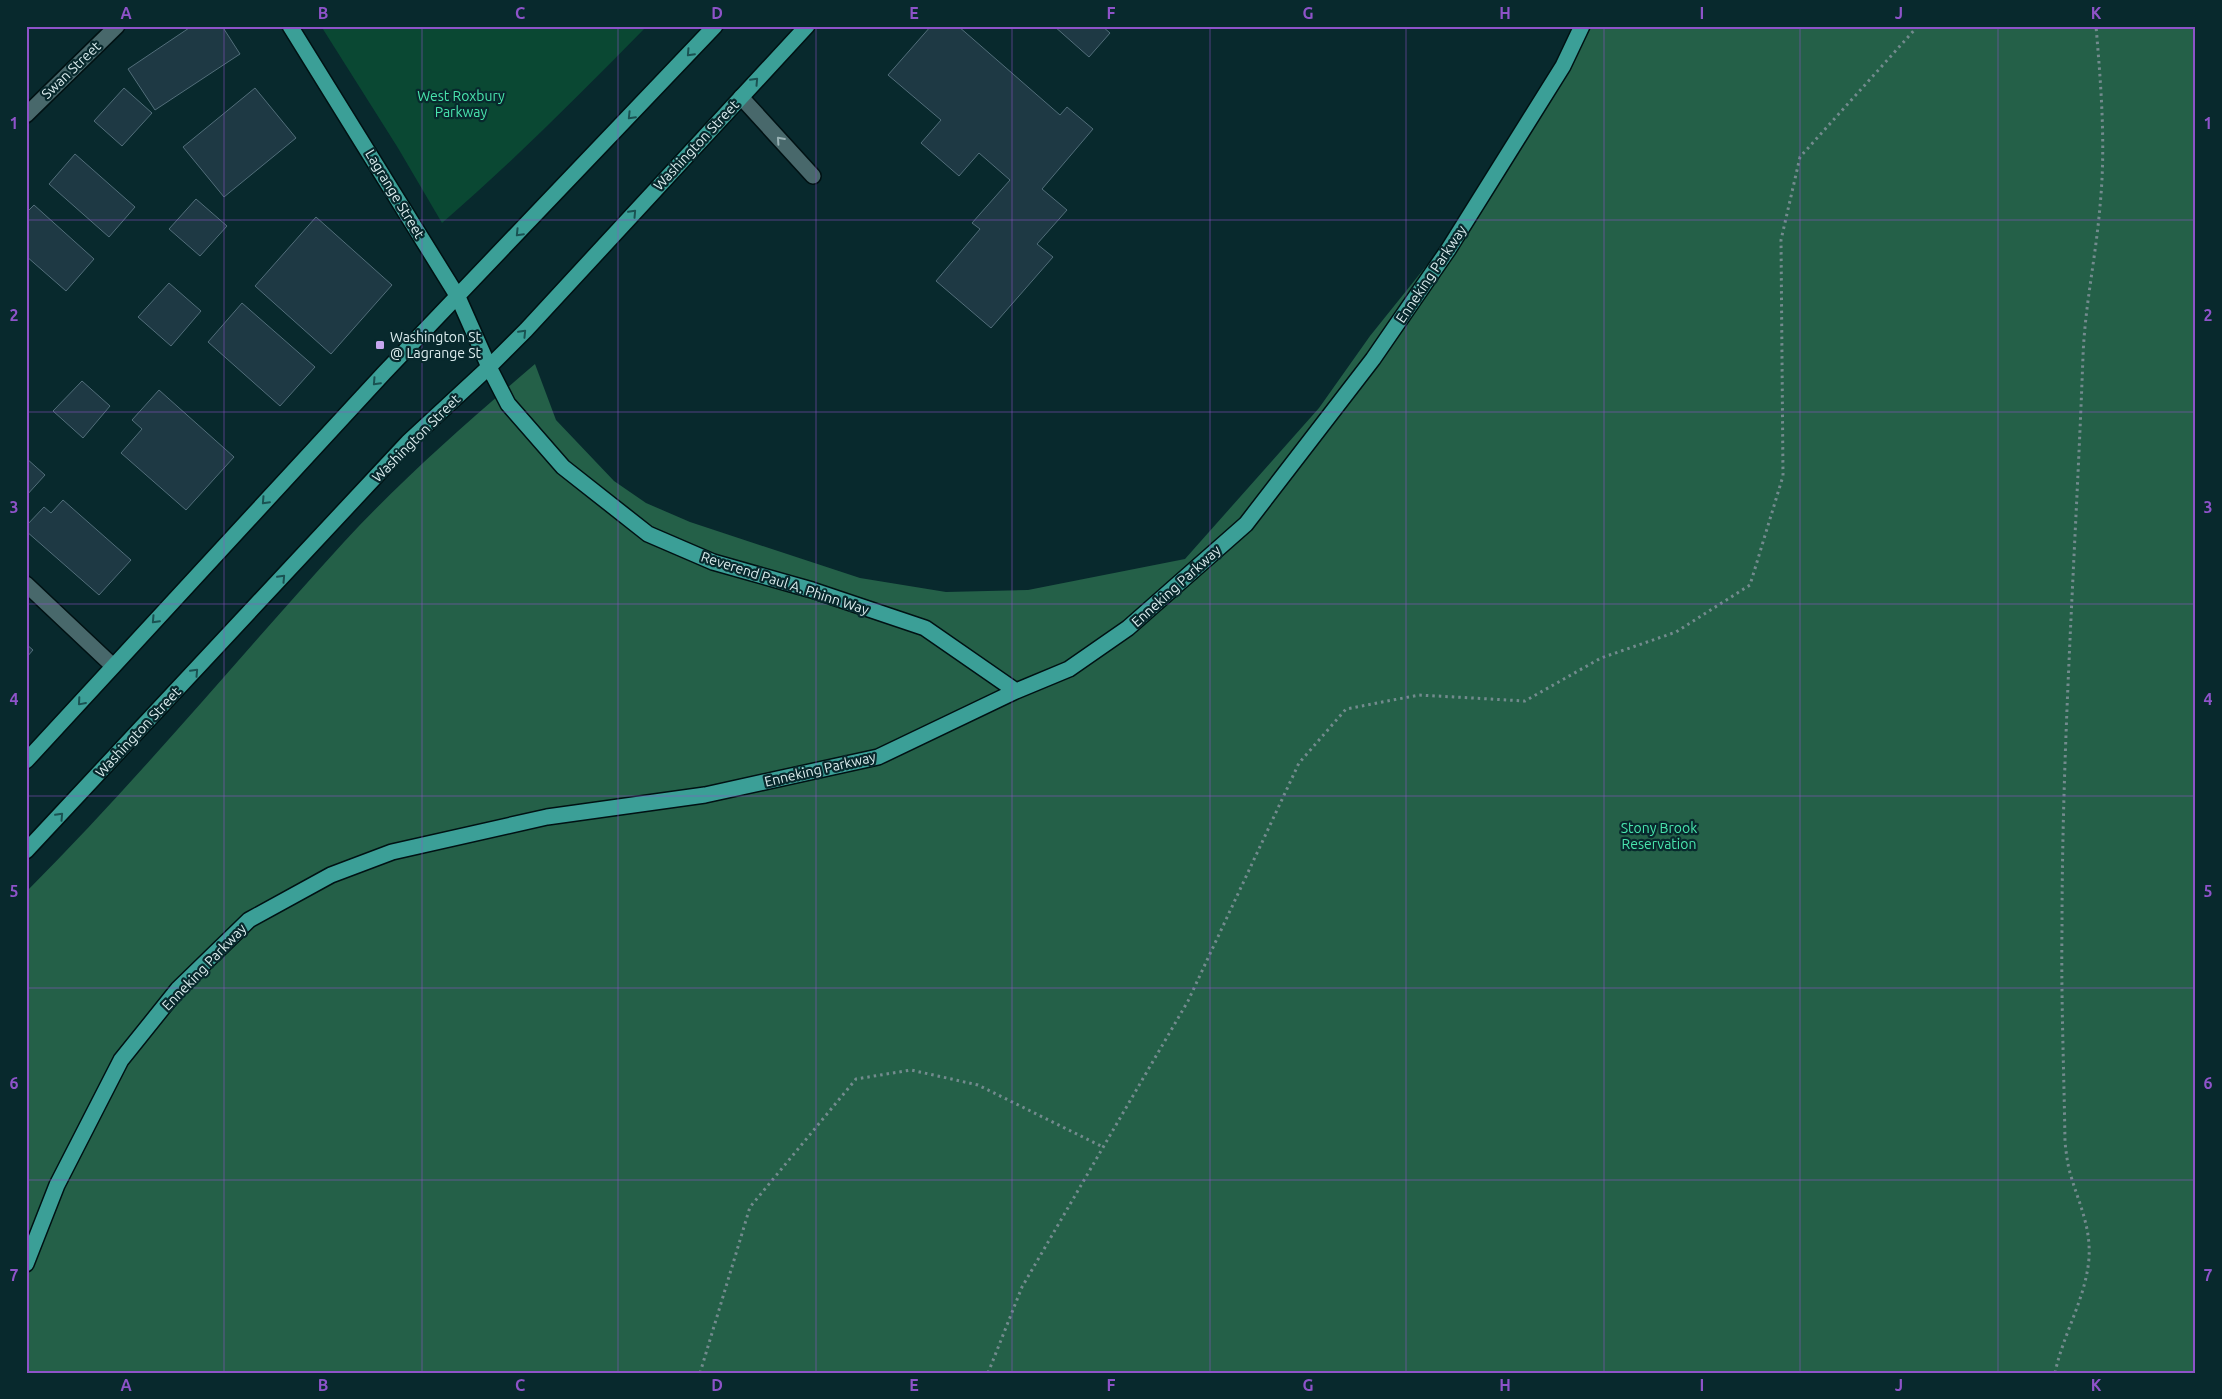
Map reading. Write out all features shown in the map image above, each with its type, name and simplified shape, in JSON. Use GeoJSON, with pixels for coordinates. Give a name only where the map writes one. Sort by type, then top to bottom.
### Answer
{"type":"FeatureCollection","features":[{"type":"Feature","properties":{"kind":"main road","name":"Lagrange Street"},"geometry":{"type":"LineString","coordinates":[[290,26],[458,297],[489,367]]}},
{"type":"Feature","properties":{"kind":"main road"},"geometry":{"type":"LineString","coordinates":[[26,761],[384,373],[715,26]]}},
{"type":"Feature","properties":{"kind":"main road","name":"Washington Street"},"geometry":{"type":"LineString","coordinates":[[26,851],[408,442],[489,367],[807,26]]}},
{"type":"Feature","properties":{"kind":"main road","name":"Enneking Parkway"},"geometry":{"type":"LineString","coordinates":[[26,1264],[57,1185],[122,1060],[178,990],[249,920],[330,875],[392,852],[547,817],[705,795],[878,757],[1016,691],[1069,669],[1128,628],[1246,524],[1373,358],[1448,250],[1563,66],[1582,26]]}},
{"type":"Feature","properties":{"kind":"main road","name":"Reverend Paul A. Phinn Way"},"geometry":{"type":"LineString","coordinates":[[489,367],[508,404],[563,467],[648,534],[713,562],[812,590],[925,628],[1016,691]]}},
{"type":"Feature","properties":{"kind":"street","name":"Swan Street"},"geometry":{"type":"LineString","coordinates":[[26,115],[117,26]]}},
{"type":"Feature","properties":{"kind":"street"},"geometry":{"type":"LineString","coordinates":[[741,97],[813,176]]}},
{"type":"Feature","properties":{"kind":"street"},"geometry":{"type":"LineString","coordinates":[[26,584],[113,666]]}},
{"type":"Feature","properties":{"kind":"path"},"geometry":{"type":"LineString","coordinates":[[988,1373],[1022,1287],[1188,1001],[1299,763],[1346,709],[1419,695],[1525,701],[1601,658],[1676,632],[1750,585],[1783,476],[1780,240],[1800,157],[1918,26]]}},
{"type":"Feature","properties":{"kind":"path"},"geometry":{"type":"LineString","coordinates":[[2056,1373],[2059,1354],[2083,1289],[2089,1259],[2087,1231],[2080,1200],[2069,1169],[2065,1142],[2062,928],[2070,645],[2084,328],[2100,207],[2103,161],[2101,89],[2096,26]]}},
{"type":"Feature","properties":{"kind":"path"},"geometry":{"type":"LineString","coordinates":[[700,1373],[750,1207],[856,1079],[911,1070],[978,1085],[1103,1147]]}},
{"type":"Feature","properties":{"kind":"green space","name":"West Roxbury Parkway"},"geometry":{"type":"Polygon","coordinates":[[[321,26],[647,26],[572,102],[469,200],[442,223],[398,148],[321,26]]]}},
{"type":"Feature","properties":{"kind":"green space","name":"Stony Brook Reservation"},"geometry":{"type":"Polygon","coordinates":[[[1579,26],[2196,26],[2196,1373],[26,1373],[26,892],[108,806],[366,518],[437,450],[535,364],[556,420],[614,481],[646,503],[690,522],[860,578],[946,592],[1028,590],[1185,559],[1319,408],[1370,336],[1500,174],[1579,26]]]}},
{"type":"Feature","properties":{"kind":"building"},"geometry":{"type":"Polygon","coordinates":[[[192,26],[222,26],[240,54],[155,110],[128,69],[192,26]]]}},
{"type":"Feature","properties":{"kind":"building"},"geometry":{"type":"Polygon","coordinates":[[[931,26],[958,26],[1060,115],[1067,107],[1093,129],[1042,189],[1067,210],[1037,244],[1053,257],[991,328],[936,281],[980,229],[972,223],[1010,180],[979,153],[959,176],[921,143],[941,120],[888,75],[931,26]]]}},
{"type":"Feature","properties":{"kind":"building"},"geometry":{"type":"Polygon","coordinates":[[[1054,26],[1102,26],[1110,33],[1089,57],[1054,26]]]}},
{"type":"Feature","properties":{"kind":"building"},"geometry":{"type":"Polygon","coordinates":[[[124,88],[152,113],[122,146],[94,121],[124,88]]]}},
{"type":"Feature","properties":{"kind":"building"},"geometry":{"type":"Polygon","coordinates":[[[255,88],[296,138],[224,197],[183,147],[255,88]]]}},
{"type":"Feature","properties":{"kind":"building"},"geometry":{"type":"Polygon","coordinates":[[[75,154],[135,207],[109,237],[49,184],[75,154]]]}},
{"type":"Feature","properties":{"kind":"building"},"geometry":{"type":"Polygon","coordinates":[[[196,199],[227,226],[200,256],[169,229],[196,199]]]}},
{"type":"Feature","properties":{"kind":"building"},"geometry":{"type":"Polygon","coordinates":[[[34,205],[94,259],[66,291],[26,256],[26,213],[34,205]]]}},
{"type":"Feature","properties":{"kind":"building"},"geometry":{"type":"Polygon","coordinates":[[[316,217],[392,285],[331,354],[255,286],[316,217]]]}},
{"type":"Feature","properties":{"kind":"building"},"geometry":{"type":"Polygon","coordinates":[[[169,283],[201,311],[171,346],[138,317],[169,283]]]}},
{"type":"Feature","properties":{"kind":"building"},"geometry":{"type":"Polygon","coordinates":[[[242,303],[315,367],[280,406],[208,342],[242,303]]]}},
{"type":"Feature","properties":{"kind":"building"},"geometry":{"type":"Polygon","coordinates":[[[82,381],[110,406],[83,438],[53,411],[82,381]]]}},
{"type":"Feature","properties":{"kind":"building"},"geometry":{"type":"Polygon","coordinates":[[[159,390],[234,457],[186,510],[121,453],[142,429],[132,420],[159,390]]]}},
{"type":"Feature","properties":{"kind":"building"},"geometry":{"type":"Polygon","coordinates":[[[26,458],[45,475],[26,496],[26,458]]]}},
{"type":"Feature","properties":{"kind":"building"},"geometry":{"type":"Polygon","coordinates":[[[63,500],[131,560],[99,595],[26,531],[26,526],[44,507],[51,513],[63,500]]]}},
{"type":"Feature","properties":{"kind":"building"},"geometry":{"type":"Polygon","coordinates":[[[26,644],[33,650],[26,658],[26,644]]]}},
{"type":"Feature","properties":{"kind":"place","name":"Washington St @ Lagrange St"},"geometry":{"type":"Point","coordinates":[380,345]}}]}
